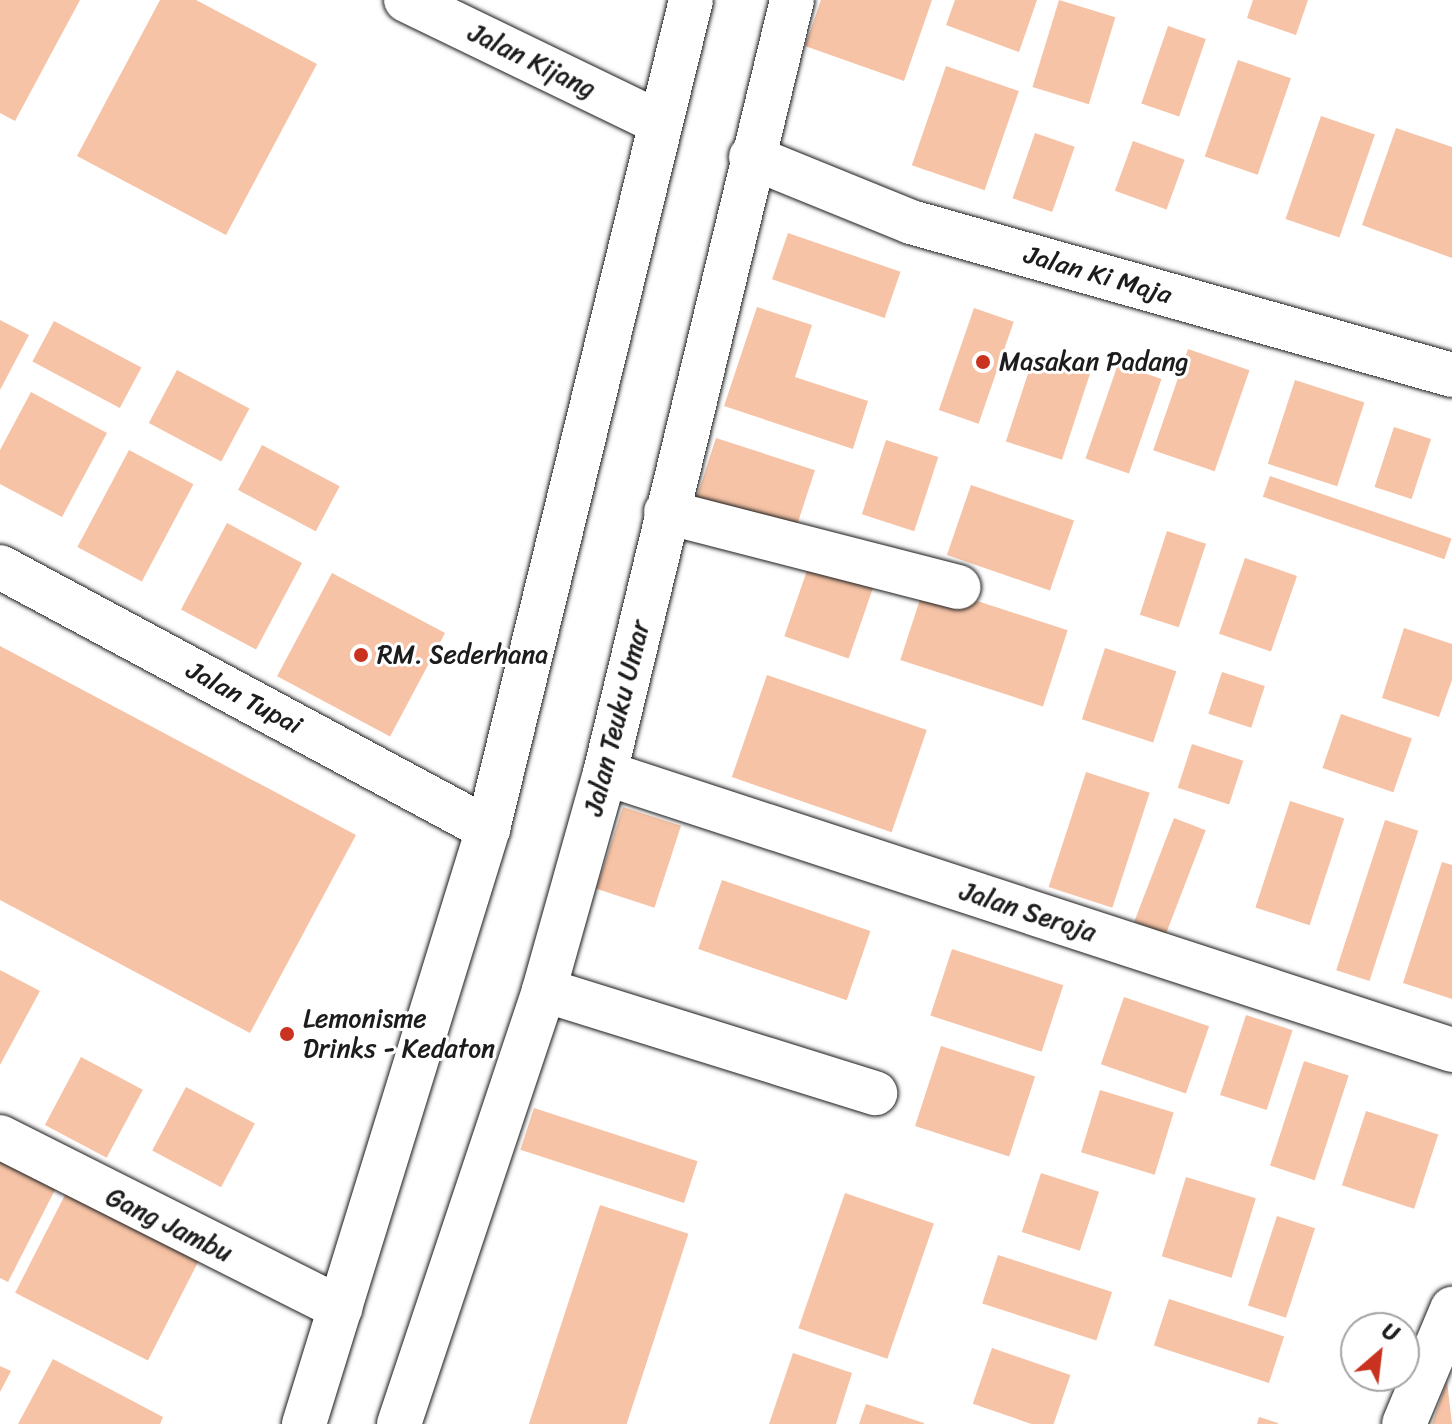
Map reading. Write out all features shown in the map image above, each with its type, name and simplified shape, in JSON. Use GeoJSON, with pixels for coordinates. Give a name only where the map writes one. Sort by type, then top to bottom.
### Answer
{"type":"FeatureCollection","features":[{"type":"Feature","properties":{"kind":"main road","name":"Jalan Kijang"},"geometry":{"type":"LineString","coordinates":[[406,0],[658,122]]}},
{"type":"Feature","properties":{"kind":"main road"},"geometry":{"type":"LineString","coordinates":[[304,1424],[488,829],[658,122],[691,0]]}},
{"type":"Feature","properties":{"kind":"main road","name":"Jalan Teuku Umar"},"geometry":{"type":"LineString","coordinates":[[399,1424],[544,990],[605,773],[751,157],[792,0]]}},
{"type":"Feature","properties":{"kind":"main road","name":"Jalan Ki Maja"},"geometry":{"type":"LineString","coordinates":[[751,157],[911,222],[1452,375]]}},
{"type":"Feature","properties":{"kind":"main road"},"geometry":{"type":"LineString","coordinates":[[666,512],[959,587]]}},
{"type":"Feature","properties":{"kind":"main road","name":"Jalan Tupai"},"geometry":{"type":"LineString","coordinates":[[0,567],[488,829]]}},
{"type":"Feature","properties":{"kind":"main road","name":"Jalan Seroja"},"geometry":{"type":"LineString","coordinates":[[605,773],[1452,1050]]}},
{"type":"Feature","properties":{"kind":"main road"},"geometry":{"type":"LineString","coordinates":[[544,990],[875,1093]]}},
{"type":"Feature","properties":{"kind":"main road","name":"Gang Jambu"},"geometry":{"type":"LineString","coordinates":[[0,1137],[340,1308]]}},
{"type":"Feature","properties":{"kind":"main road"},"geometry":{"type":"LineString","coordinates":[[1404,1424],[1452,1309]]}},
{"type":"Feature","properties":{"kind":"building"},"geometry":{"type":"Polygon","coordinates":[[[0,0],[80,0],[15,121],[0,113],[0,0]]]}},
{"type":"Feature","properties":{"kind":"building"},"geometry":{"type":"Polygon","coordinates":[[[160,0],[196,0],[317,64],[226,235],[77,156],[160,0]]]}},
{"type":"Feature","properties":{"kind":"building"},"geometry":{"type":"Polygon","coordinates":[[[821,0],[932,0],[904,81],[805,46],[821,0]]]}},
{"type":"Feature","properties":{"kind":"building"},"geometry":{"type":"Polygon","coordinates":[[[955,0],[1037,0],[1019,52],[946,25],[955,0]]]}},
{"type":"Feature","properties":{"kind":"building"},"geometry":{"type":"Polygon","coordinates":[[[1059,0],[1115,17],[1089,104],[1032,87],[1059,0]]]}},
{"type":"Feature","properties":{"kind":"building"},"geometry":{"type":"Polygon","coordinates":[[[1253,0],[1308,0],[1296,35],[1247,18],[1253,0]]]}},
{"type":"Feature","properties":{"kind":"building"},"geometry":{"type":"Polygon","coordinates":[[[1168,26],[1206,39],[1179,117],[1141,104],[1168,26]]]}},
{"type":"Feature","properties":{"kind":"building"},"geometry":{"type":"Polygon","coordinates":[[[1238,60],[1291,78],[1258,175],[1205,156],[1238,60]]]}},
{"type":"Feature","properties":{"kind":"building"},"geometry":{"type":"Polygon","coordinates":[[[946,66],[1019,91],[985,190],[912,165],[946,66]]]}},
{"type":"Feature","properties":{"kind":"building"},"geometry":{"type":"Polygon","coordinates":[[[1321,116],[1375,135],[1339,238],[1286,219],[1321,116]]]}},
{"type":"Feature","properties":{"kind":"building"},"geometry":{"type":"Polygon","coordinates":[[[1396,128],[1452,147],[1452,258],[1362,225],[1396,128]]]}},
{"type":"Feature","properties":{"kind":"building"},"geometry":{"type":"Polygon","coordinates":[[[1035,133],[1075,147],[1052,212],[1013,198],[1035,133]]]}},
{"type":"Feature","properties":{"kind":"building"},"geometry":{"type":"Polygon","coordinates":[[[1133,141],[1185,160],[1167,210],[1115,191],[1133,141]]]}},
{"type":"Feature","properties":{"kind":"building"},"geometry":{"type":"Polygon","coordinates":[[[788,233],[901,272],[885,318],[772,279],[788,233]]]}},
{"type":"Feature","properties":{"kind":"building"},"geometry":{"type":"Polygon","coordinates":[[[757,307],[812,325],[795,377],[868,401],[853,449],[724,406],[757,307]]]}},
{"type":"Feature","properties":{"kind":"building"},"geometry":{"type":"Polygon","coordinates":[[[974,308],[1014,322],[979,424],[939,410],[974,308]]]}},
{"type":"Feature","properties":{"kind":"building"},"geometry":{"type":"Polygon","coordinates":[[[0,320],[29,335],[0,390],[0,320]]]}},
{"type":"Feature","properties":{"kind":"building"},"geometry":{"type":"Polygon","coordinates":[[[54,321],[141,367],[120,408],[32,362],[54,321]]]}},
{"type":"Feature","properties":{"kind":"building"},"geometry":{"type":"Polygon","coordinates":[[[1188,349],[1249,370],[1215,471],[1153,450],[1188,349]]]}},
{"type":"Feature","properties":{"kind":"building"},"geometry":{"type":"Polygon","coordinates":[[[1034,355],[1090,373],[1062,460],[1006,442],[1034,355]]]}},
{"type":"Feature","properties":{"kind":"building"},"geometry":{"type":"Polygon","coordinates":[[[1118,364],[1161,379],[1129,474],[1085,459],[1118,364]]]}},
{"type":"Feature","properties":{"kind":"building"},"geometry":{"type":"Polygon","coordinates":[[[177,370],[249,408],[221,461],[149,423],[177,370]]]}},
{"type":"Feature","properties":{"kind":"building"},"geometry":{"type":"Polygon","coordinates":[[[1295,380],[1364,403],[1337,486],[1268,464],[1295,380]]]}},
{"type":"Feature","properties":{"kind":"building"},"geometry":{"type":"Polygon","coordinates":[[[31,392],[107,433],[62,517],[0,484],[0,450],[31,392]]]}},
{"type":"Feature","properties":{"kind":"building"},"geometry":{"type":"Polygon","coordinates":[[[1394,427],[1431,439],[1412,499],[1375,487],[1394,427]]]}},
{"type":"Feature","properties":{"kind":"building"},"geometry":{"type":"Polygon","coordinates":[[[716,438],[815,470],[792,541],[693,509],[716,438]]]}},
{"type":"Feature","properties":{"kind":"building"},"geometry":{"type":"Polygon","coordinates":[[[886,440],[938,457],[914,531],[862,514],[886,440]]]}},
{"type":"Feature","properties":{"kind":"building"},"geometry":{"type":"Polygon","coordinates":[[[262,445],[340,486],[316,531],[238,490],[262,445]]]}},
{"type":"Feature","properties":{"kind":"building"},"geometry":{"type":"Polygon","coordinates":[[[129,450],[193,484],[142,581],[77,547],[129,450]]]}},
{"type":"Feature","properties":{"kind":"building"},"geometry":{"type":"Polygon","coordinates":[[[1270,476],[1452,539],[1444,559],[1263,497],[1270,476]]]}},
{"type":"Feature","properties":{"kind":"building"},"geometry":{"type":"Polygon","coordinates":[[[971,485],[1074,520],[1050,590],[947,555],[971,485]]]}},
{"type":"Feature","properties":{"kind":"building"},"geometry":{"type":"Polygon","coordinates":[[[227,523],[302,563],[256,649],[181,610],[227,523]]]}},
{"type":"Feature","properties":{"kind":"building"},"geometry":{"type":"Polygon","coordinates":[[[1167,531],[1206,544],[1179,627],[1140,615],[1167,531]]]}},
{"type":"Feature","properties":{"kind":"building"},"geometry":{"type":"Polygon","coordinates":[[[812,556],[876,578],[849,659],[784,636],[812,556]]]}},
{"type":"Feature","properties":{"kind":"building"},"geometry":{"type":"Polygon","coordinates":[[[1245,558],[1297,576],[1271,652],[1219,634],[1245,558]]]}},
{"type":"Feature","properties":{"kind":"building","name":"RM. Sederhana"},"geometry":{"type":"Polygon","coordinates":[[[332,573],[445,633],[390,736],[277,676],[332,573]]]}},
{"type":"Feature","properties":{"kind":"building"},"geometry":{"type":"Polygon","coordinates":[[[925,584],[1068,630],[1043,706],[900,660],[925,584]]]}},
{"type":"Feature","properties":{"kind":"building"},"geometry":{"type":"Polygon","coordinates":[[[1404,628],[1452,644],[1452,680],[1439,717],[1382,698],[1404,628]]]}},
{"type":"Feature","properties":{"kind":"building"},"geometry":{"type":"Polygon","coordinates":[[[0,646],[356,835],[250,1033],[0,900],[0,646]]]}},
{"type":"Feature","properties":{"kind":"building"},"geometry":{"type":"Polygon","coordinates":[[[1105,648],[1176,671],[1153,743],[1082,719],[1105,648]]]}},
{"type":"Feature","properties":{"kind":"building"},"geometry":{"type":"Polygon","coordinates":[[[1222,672],[1265,686],[1251,728],[1208,714],[1222,672]]]}},
{"type":"Feature","properties":{"kind":"building"},"geometry":{"type":"Polygon","coordinates":[[[767,675],[927,730],[892,832],[732,777],[767,675]]]}},
{"type":"Feature","properties":{"kind":"building"},"geometry":{"type":"Polygon","coordinates":[[[1341,714],[1412,738],[1393,792],[1322,768],[1341,714]]]}},
{"type":"Feature","properties":{"kind":"building"},"geometry":{"type":"Polygon","coordinates":[[[1192,744],[1243,761],[1229,804],[1178,788],[1192,744]]]}},
{"type":"Feature","properties":{"kind":"building"},"geometry":{"type":"Polygon","coordinates":[[[1086,772],[1150,793],[1112,908],[1049,887],[1086,772]]]}},
{"type":"Feature","properties":{"kind":"building"},"geometry":{"type":"Polygon","coordinates":[[[1290,801],[1344,819],[1310,925],[1255,908],[1290,801]]]}},
{"type":"Feature","properties":{"kind":"building"},"geometry":{"type":"Polygon","coordinates":[[[623,807],[681,826],[654,908],[596,889],[623,807]]]}},
{"type":"Feature","properties":{"kind":"building"},"geometry":{"type":"Polygon","coordinates":[[[1174,818],[1206,830],[1166,934],[1134,922],[1174,818]]]}},
{"type":"Feature","properties":{"kind":"building"},"geometry":{"type":"Polygon","coordinates":[[[1385,820],[1418,831],[1369,981],[1336,970],[1385,820]]]}},
{"type":"Feature","properties":{"kind":"building"},"geometry":{"type":"Polygon","coordinates":[[[1442,862],[1452,865],[1452,999],[1403,983],[1442,862]]]}},
{"type":"Feature","properties":{"kind":"building"},"geometry":{"type":"Polygon","coordinates":[[[722,880],[870,931],[847,1000],[698,949],[722,880]]]}},
{"type":"Feature","properties":{"kind":"building"},"geometry":{"type":"Polygon","coordinates":[[[952,949],[1063,985],[1042,1052],[930,1016],[952,949]]]}},
{"type":"Feature","properties":{"kind":"building"},"geometry":{"type":"Polygon","coordinates":[[[0,970],[40,991],[0,1065],[0,970]]]}},
{"type":"Feature","properties":{"kind":"building"},"geometry":{"type":"Polygon","coordinates":[[[1124,997],[1209,1026],[1186,1093],[1101,1064],[1124,997]]]}},
{"type":"Feature","properties":{"kind":"building"},"geometry":{"type":"Polygon","coordinates":[[[1246,1015],[1293,1030],[1267,1110],[1220,1095],[1246,1015]]]}},
{"type":"Feature","properties":{"kind":"building"},"geometry":{"type":"Polygon","coordinates":[[[941,1046],[1035,1077],[1009,1156],[915,1126],[941,1046]]]}},
{"type":"Feature","properties":{"kind":"building"},"geometry":{"type":"Polygon","coordinates":[[[81,1057],[143,1090],[107,1158],[45,1125],[81,1057]]]}},
{"type":"Feature","properties":{"kind":"building"},"geometry":{"type":"Polygon","coordinates":[[[1304,1061],[1349,1076],[1315,1180],[1270,1166],[1304,1061]]]}},
{"type":"Feature","properties":{"kind":"building"},"geometry":{"type":"Polygon","coordinates":[[[186,1087],[255,1124],[221,1187],[152,1151],[186,1087]]]}},
{"type":"Feature","properties":{"kind":"building"},"geometry":{"type":"Polygon","coordinates":[[[1100,1090],[1174,1113],[1155,1175],[1081,1152],[1100,1090]]]}},
{"type":"Feature","properties":{"kind":"building"},"geometry":{"type":"Polygon","coordinates":[[[534,1108],[698,1161],[684,1203],[520,1150],[534,1108]]]}},
{"type":"Feature","properties":{"kind":"building"},"geometry":{"type":"Polygon","coordinates":[[[1366,1111],[1438,1134],[1414,1209],[1342,1185],[1366,1111]]]}},
{"type":"Feature","properties":{"kind":"building"},"geometry":{"type":"Polygon","coordinates":[[[0,1155],[58,1184],[8,1282],[0,1278],[0,1155]]]}},
{"type":"Feature","properties":{"kind":"building"},"geometry":{"type":"Polygon","coordinates":[[[1041,1173],[1099,1192],[1080,1251],[1022,1232],[1041,1173]]]}},
{"type":"Feature","properties":{"kind":"building"},"geometry":{"type":"Polygon","coordinates":[[[1186,1177],[1256,1198],[1232,1278],[1162,1256],[1186,1177]]]}},
{"type":"Feature","properties":{"kind":"building"},"geometry":{"type":"Polygon","coordinates":[[[66,1193],[199,1261],[148,1360],[15,1293],[66,1193]]]}},
{"type":"Feature","properties":{"kind":"building"},"geometry":{"type":"Polygon","coordinates":[[[845,1193],[934,1224],[887,1359],[798,1328],[845,1193]]]}},
{"type":"Feature","properties":{"kind":"building"},"geometry":{"type":"Polygon","coordinates":[[[600,1205],[688,1234],[627,1424],[529,1424],[600,1205]]]}},
{"type":"Feature","properties":{"kind":"building"},"geometry":{"type":"Polygon","coordinates":[[[1277,1216],[1315,1228],[1286,1318],[1248,1305],[1277,1216]]]}},
{"type":"Feature","properties":{"kind":"building"},"geometry":{"type":"Polygon","coordinates":[[[998,1255],[1112,1292],[1096,1341],[982,1304],[998,1255]]]}},
{"type":"Feature","properties":{"kind":"building"},"geometry":{"type":"Polygon","coordinates":[[[1169,1299],[1284,1336],[1269,1383],[1154,1346],[1169,1299]]]}},
{"type":"Feature","properties":{"kind":"building"},"geometry":{"type":"Polygon","coordinates":[[[992,1348],[1070,1375],[1054,1424],[1031,1424],[973,1404],[992,1348]]]}},
{"type":"Feature","properties":{"kind":"building"},"geometry":{"type":"Polygon","coordinates":[[[793,1353],[852,1373],[836,1424],[769,1424],[793,1353]]]}},
{"type":"Feature","properties":{"kind":"building"},"geometry":{"type":"Polygon","coordinates":[[[53,1359],[163,1417],[160,1424],[18,1424],[53,1359]]]}},
{"type":"Feature","properties":{"kind":"building"},"geometry":{"type":"Polygon","coordinates":[[[0,1366],[11,1371],[0,1392],[0,1366]]]}},
{"type":"Feature","properties":{"kind":"building"},"geometry":{"type":"Polygon","coordinates":[[[1447,1381],[1452,1424],[1432,1424],[1447,1381]]]}},
{"type":"Feature","properties":{"kind":"building"},"geometry":{"type":"Polygon","coordinates":[[[866,1404],[924,1423],[924,1424],[859,1424],[866,1404]]]}},
{"type":"Feature","properties":{"kind":"building"},"geometry":{"type":"Polygon","coordinates":[[[1259,1417],[1278,1423],[1278,1424],[1257,1424],[1259,1417]]]}},
{"type":"Feature","properties":{"kind":"place","name":"Masakan Padang"},"geometry":{"type":"Point","coordinates":[983,362]}},
{"type":"Feature","properties":{"kind":"place","name":"RM. Sederhana"},"geometry":{"type":"Point","coordinates":[361,655]}},
{"type":"Feature","properties":{"kind":"place","name":"Lemonisme Drinks - Kedaton"},"geometry":{"type":"Point","coordinates":[287,1034]}}]}
